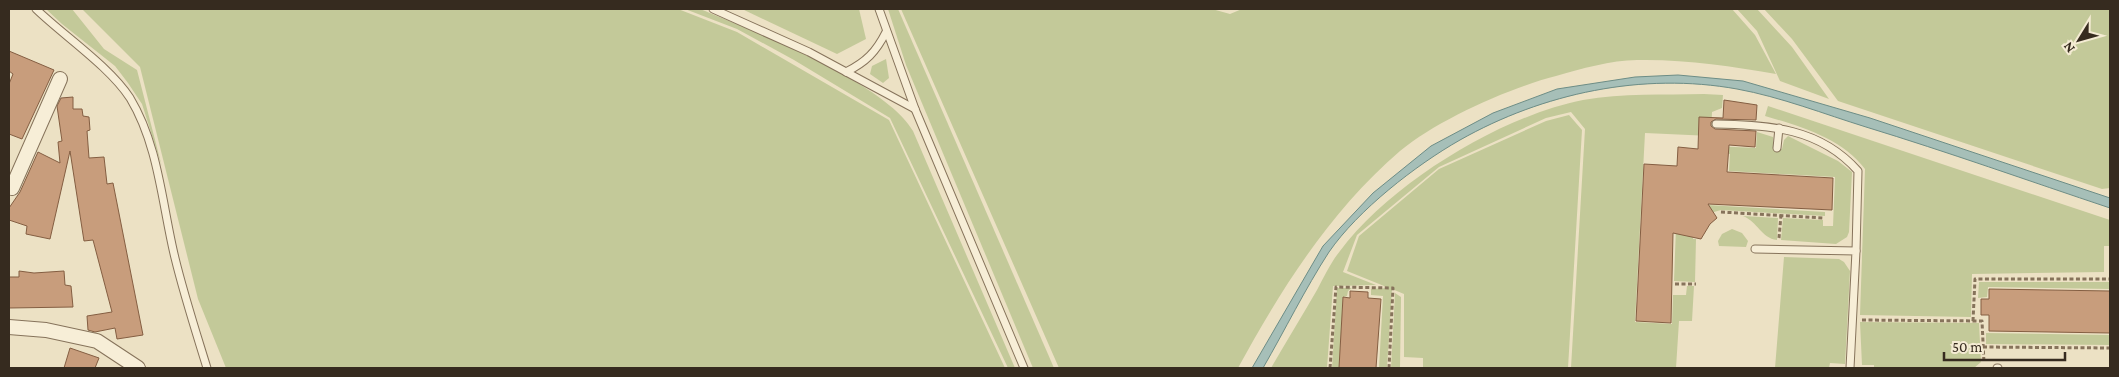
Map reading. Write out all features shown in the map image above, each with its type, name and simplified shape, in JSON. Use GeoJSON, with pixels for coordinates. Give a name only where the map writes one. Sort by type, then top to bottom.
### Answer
{"type":"FeatureCollection","features":[{"type":"Feature","properties":{"kind":"street"},"geometry":{"type":"LineString","coordinates":[[10,189],[60,79]]}},
{"type":"Feature","properties":{"kind":"street"},"geometry":{"type":"LineString","coordinates":[[9,327],[46,330],[97,341],[138,368]]}},
{"type":"Feature","properties":{"kind":"lane"},"geometry":{"type":"LineString","coordinates":[[36,9],[118,82],[130,98],[144,126],[162,191],[175,258],[207,368]]}},
{"type":"Feature","properties":{"kind":"lane"},"geometry":{"type":"LineString","coordinates":[[713,9],[809,52],[915,109]]}},
{"type":"Feature","properties":{"kind":"lane"},"geometry":{"type":"LineString","coordinates":[[878,9],[915,109],[1024,368]]}},
{"type":"Feature","properties":{"kind":"lane"},"geometry":{"type":"LineString","coordinates":[[846,72],[862,64],[877,50],[886,32]]}},
{"type":"Feature","properties":{"kind":"lane"},"geometry":{"type":"LineString","coordinates":[[1716,124],[1764,124],[1796,132],[1844,156],[1858,171],[1854,320],[1850,368]]}},
{"type":"Feature","properties":{"kind":"lane"},"geometry":{"type":"LineString","coordinates":[[1777,148],[1779,128]]}},
{"type":"Feature","properties":{"kind":"lane"},"geometry":{"type":"LineString","coordinates":[[1755,248],[1856,252]]}},
{"type":"Feature","properties":{"kind":"path"},"geometry":{"type":"LineString","coordinates":[[1721,212],[1823,218]]}},
{"type":"Feature","properties":{"kind":"path"},"geometry":{"type":"LineString","coordinates":[[1779,238],[1782,215]]}},
{"type":"Feature","properties":{"kind":"path"},"geometry":{"type":"LineString","coordinates":[[1974,321],[1975,279],[2110,279]]}},
{"type":"Feature","properties":{"kind":"path"},"geometry":{"type":"LineString","coordinates":[[1675,284],[1696,284]]}},
{"type":"Feature","properties":{"kind":"path"},"geometry":{"type":"LineString","coordinates":[[1330,368],[1336,286],[1393,288],[1389,368]]}},
{"type":"Feature","properties":{"kind":"path"},"geometry":{"type":"LineString","coordinates":[[1854,320],[1982,321],[1984,363]]}},
{"type":"Feature","properties":{"kind":"path"},"geometry":{"type":"LineString","coordinates":[[1983,347],[2110,348]]}},
{"type":"Feature","properties":{"kind":"green space"},"geometry":{"type":"Polygon","coordinates":[[[46,9],[72,9],[104,49],[137,70],[162,167],[142,104],[128,83],[115,66],[46,9]]]}},
{"type":"Feature","properties":{"kind":"green space"},"geometry":{"type":"Polygon","coordinates":[[[82,9],[678,9],[737,32],[889,120],[1005,368],[226,368],[198,299],[140,67],[82,9]]]}},
{"type":"Feature","properties":{"kind":"green space"},"geometry":{"type":"Polygon","coordinates":[[[685,9],[700,9],[816,60],[876,95],[898,113],[913,131],[1015,368],[1008,368],[890,118],[794,60],[737,29],[685,9]]]}},
{"type":"Feature","properties":{"kind":"green space"},"geometry":{"type":"Polygon","coordinates":[[[742,9],[859,9],[866,39],[837,54],[742,9]]]}},
{"type":"Feature","properties":{"kind":"green space"},"geometry":{"type":"Polygon","coordinates":[[[888,9],[898,9],[1054,368],[1033,368],[906,65],[888,9]]]}},
{"type":"Feature","properties":{"kind":"green space"},"geometry":{"type":"Polygon","coordinates":[[[901,9],[1212,9],[1230,14],[1242,9],[1732,9],[1755,35],[1776,74],[1690,62],[1627,60],[1596,65],[1517,88],[1474,106],[1433,128],[1415,139],[1375,174],[1309,252],[1254,338],[1238,368],[1059,368],[901,9]]]}},
{"type":"Feature","properties":{"kind":"green space"},"geometry":{"type":"Polygon","coordinates":[[[1737,9],[1757,9],[1792,47],[1829,99],[1780,81],[1757,31],[1737,9]]]}},
{"type":"Feature","properties":{"kind":"green space"},"geometry":{"type":"Polygon","coordinates":[[[1764,9],[2110,9],[2110,188],[2102,189],[1838,101],[1792,39],[1764,9]]]}},
{"type":"Feature","properties":{"kind":"green space"},"geometry":{"type":"Polygon","coordinates":[[[886,59],[889,78],[883,83],[870,74],[872,66],[886,59]]]}},
{"type":"Feature","properties":{"kind":"green space"},"geometry":{"type":"Polygon","coordinates":[[[1628,95],[1723,95],[1722,108],[1712,112],[1711,136],[1645,133],[1635,322],[1672,324],[1673,295],[1686,295],[1687,286],[1694,286],[1692,321],[1679,321],[1676,368],[1571,368],[1585,129],[1571,112],[1546,118],[1439,167],[1357,235],[1343,272],[1376,285],[1333,286],[1327,368],[1271,368],[1340,251],[1388,201],[1450,156],[1518,121],[1551,108],[1583,100],[1628,95]]]}},
{"type":"Feature","properties":{"kind":"green space"},"geometry":{"type":"Polygon","coordinates":[[[1768,106],[2110,220],[2110,246],[2104,246],[2104,272],[1972,274],[1971,317],[1860,315],[1865,169],[1845,149],[1820,135],[1765,116],[1768,106]]]}},
{"type":"Feature","properties":{"kind":"green space"},"geometry":{"type":"Polygon","coordinates":[[[1569,115],[1582,130],[1568,368],[1423,368],[1423,358],[1404,357],[1404,294],[1392,289],[1387,368],[1379,368],[1383,296],[1371,295],[1371,289],[1389,288],[1347,271],[1359,236],[1439,169],[1546,121],[1569,115]]]}},
{"type":"Feature","properties":{"kind":"green space"},"geometry":{"type":"Polygon","coordinates":[[[1757,132],[1773,137],[1773,149],[1782,149],[1784,140],[1788,136],[1838,161],[1852,172],[1849,232],[1847,237],[1836,244],[1781,240],[1783,218],[1823,220],[1823,226],[1833,226],[1835,177],[1729,171],[1730,154],[1713,153],[1713,146],[1756,148],[1757,132]]]}},
{"type":"Feature","properties":{"kind":"green space"},"geometry":{"type":"Polygon","coordinates":[[[1677,200],[1693,234],[1693,239],[1696,239],[1695,282],[1674,281],[1677,200]]]}},
{"type":"Feature","properties":{"kind":"green space"},"geometry":{"type":"Polygon","coordinates":[[[1707,205],[1825,212],[1825,216],[1721,210],[1707,214],[1707,205]]]}},
{"type":"Feature","properties":{"kind":"green space"},"geometry":{"type":"Polygon","coordinates":[[[1743,216],[1778,218],[1777,240],[1767,236],[1743,216]]]}},
{"type":"Feature","properties":{"kind":"green space"},"geometry":{"type":"Polygon","coordinates":[[[1732,229],[1742,233],[1748,241],[1746,247],[1719,246],[1718,241],[1722,234],[1732,229]]]}},
{"type":"Feature","properties":{"kind":"green space"},"geometry":{"type":"Polygon","coordinates":[[[1784,257],[1839,259],[1844,262],[1850,271],[1845,364],[1830,363],[1829,368],[1775,368],[1784,257]]]}},
{"type":"Feature","properties":{"kind":"green space"},"geometry":{"type":"Polygon","coordinates":[[[1979,282],[2110,282],[2110,289],[1988,287],[1987,297],[1978,298],[1979,282]]]}},
{"type":"Feature","properties":{"kind":"green space"},"geometry":{"type":"Polygon","coordinates":[[[1337,288],[1352,288],[1348,291],[1347,296],[1343,297],[1339,368],[1332,368],[1337,288]]]}},
{"type":"Feature","properties":{"kind":"green space"},"geometry":{"type":"Polygon","coordinates":[[[1395,293],[1401,297],[1400,368],[1391,368],[1395,293]]]}},
{"type":"Feature","properties":{"kind":"green space"},"geometry":{"type":"Polygon","coordinates":[[[1860,322],[1979,323],[1981,362],[1974,368],[1874,368],[1874,365],[1862,365],[1860,322]]]}},
{"type":"Feature","properties":{"kind":"green space"},"geometry":{"type":"Polygon","coordinates":[[[1986,333],[2110,335],[2110,345],[1986,344],[1986,333]]]}},
{"type":"Feature","properties":{"kind":"water"},"geometry":{"type":"Polygon","coordinates":[[[1678,75],[1743,81],[1870,118],[2110,198],[2110,208],[1927,146],[1753,92],[1702,84],[1666,83],[1594,90],[1525,110],[1492,124],[1443,150],[1407,175],[1372,205],[1341,236],[1312,280],[1263,368],[1252,368],[1323,246],[1373,193],[1431,146],[1493,113],[1557,89],[1635,77],[1678,75]]]}},
{"type":"Feature","properties":{"kind":"building"},"geometry":{"type":"Polygon","coordinates":[[[9,51],[54,70],[22,139],[9,134],[9,84],[13,74],[9,71],[9,51]]]}},
{"type":"Feature","properties":{"kind":"building"},"geometry":{"type":"Polygon","coordinates":[[[73,97],[73,109],[82,109],[83,116],[89,117],[90,130],[87,131],[89,158],[104,157],[107,184],[113,183],[143,335],[117,339],[115,328],[95,332],[88,330],[87,316],[112,312],[93,240],[84,241],[70,151],[50,239],[26,234],[27,226],[9,220],[9,208],[20,192],[38,152],[60,163],[58,142],[62,141],[57,106],[61,98],[73,97]]]}},
{"type":"Feature","properties":{"kind":"building"},"geometry":{"type":"Polygon","coordinates":[[[1724,100],[1757,105],[1756,120],[1716,119],[1711,122],[1711,126],[1715,129],[1756,131],[1755,147],[1729,145],[1727,172],[1833,178],[1832,210],[1708,204],[1717,218],[1710,224],[1701,239],[1673,233],[1671,323],[1636,321],[1644,164],[1677,166],[1678,147],[1698,149],[1699,117],[1723,118],[1724,100]]]}},
{"type":"Feature","properties":{"kind":"building"},"geometry":{"type":"Polygon","coordinates":[[[19,271],[34,273],[64,271],[65,285],[71,286],[73,307],[9,308],[9,277],[19,277],[19,271]]]}},
{"type":"Feature","properties":{"kind":"building"},"geometry":{"type":"Polygon","coordinates":[[[1989,289],[2110,291],[2110,333],[1989,331],[1989,315],[1981,315],[1981,299],[1989,299],[1989,289]]]}},
{"type":"Feature","properties":{"kind":"building"},"geometry":{"type":"Polygon","coordinates":[[[1350,291],[1368,292],[1368,298],[1381,299],[1376,368],[1339,368],[1343,297],[1350,298],[1350,291]]]}},
{"type":"Feature","properties":{"kind":"building"},"geometry":{"type":"Polygon","coordinates":[[[70,348],[99,358],[95,368],[64,368],[70,348]]]}}]}
